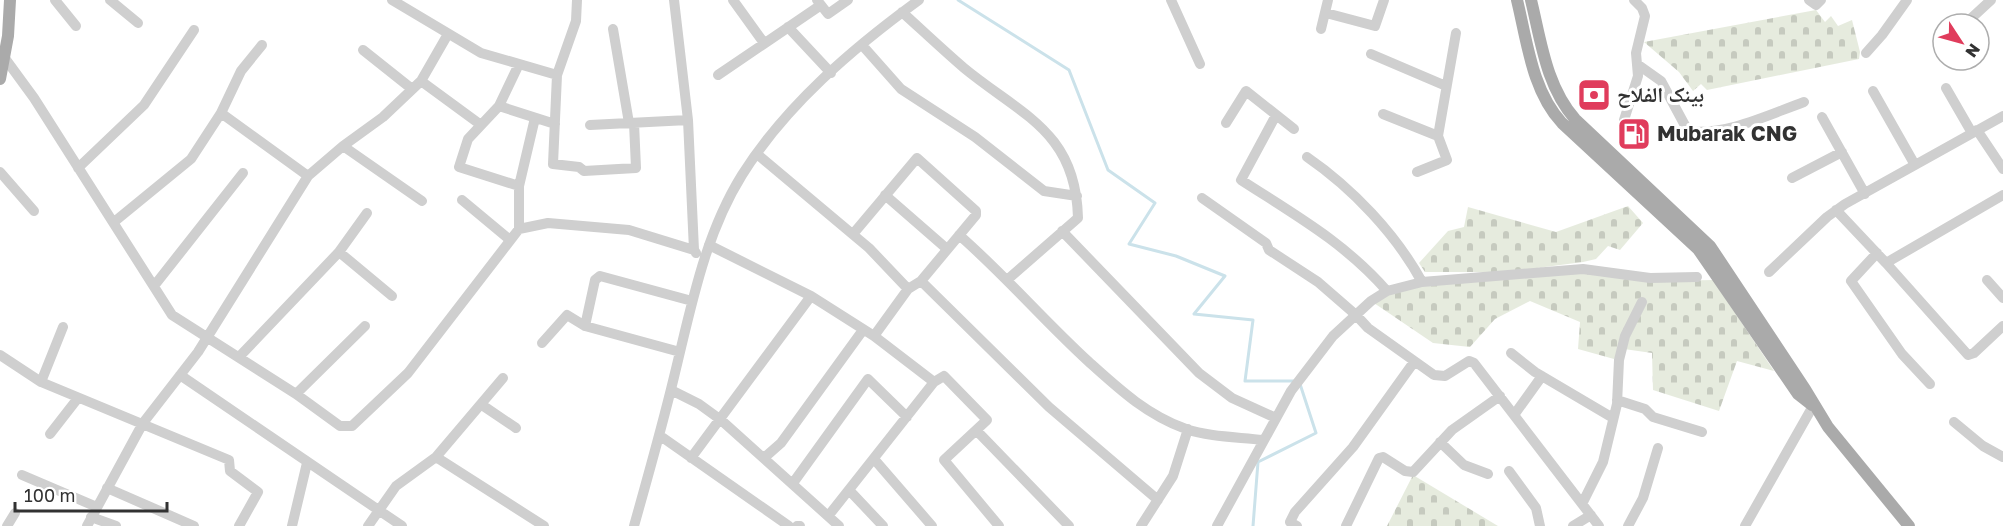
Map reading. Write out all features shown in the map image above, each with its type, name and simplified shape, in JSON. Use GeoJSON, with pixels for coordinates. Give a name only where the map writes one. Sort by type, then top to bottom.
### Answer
{"type":"FeatureCollection","features":[{"type":"Feature","properties":{"kind":"main road"},"geometry":{"type":"LineString","coordinates":[[0,79],[10,0]]}},
{"type":"Feature","properties":{"kind":"main road"},"geometry":{"type":"LineString","coordinates":[[1531,0],[1548,72],[1562,102],[1610,159]]}},
{"type":"Feature","properties":{"kind":"main road"},"geometry":{"type":"LineString","coordinates":[[1516,2],[1536,76],[1548,106],[1562,123],[1610,159],[1710,246],[1805,389],[1813,406],[1909,526]]}},
{"type":"Feature","properties":{"kind":"street"},"geometry":{"type":"LineString","coordinates":[[55,0],[76,26]]}},
{"type":"Feature","properties":{"kind":"street"},"geometry":{"type":"LineString","coordinates":[[110,0],[138,23]]}},
{"type":"Feature","properties":{"kind":"street"},"geometry":{"type":"LineString","coordinates":[[392,0],[482,53],[557,75]]}},
{"type":"Feature","properties":{"kind":"street"},"geometry":{"type":"LineString","coordinates":[[577,0],[576,21],[557,75],[553,164],[579,167],[584,171],[636,168],[632,123],[613,29]]}},
{"type":"Feature","properties":{"kind":"street"},"geometry":{"type":"LineString","coordinates":[[674,0],[688,120],[694,250],[702,261]]}},
{"type":"Feature","properties":{"kind":"street"},"geometry":{"type":"LineString","coordinates":[[733,0],[764,43]]}},
{"type":"Feature","properties":{"kind":"street"},"geometry":{"type":"LineString","coordinates":[[718,75],[819,3],[828,14],[848,0]]}},
{"type":"Feature","properties":{"kind":"street"},"geometry":{"type":"LineString","coordinates":[[634,526],[671,390],[702,261],[741,177],[757,154],[813,88],[919,0]]}},
{"type":"Feature","properties":{"kind":"street"},"geometry":{"type":"LineString","coordinates":[[1171,0],[1200,64]]}},
{"type":"Feature","properties":{"kind":"street"},"geometry":{"type":"LineString","coordinates":[[1321,29],[1328,0]]}},
{"type":"Feature","properties":{"kind":"street"},"geometry":{"type":"LineString","coordinates":[[1326,13],[1375,26],[1384,0]]}},
{"type":"Feature","properties":{"kind":"street"},"geometry":{"type":"LineString","coordinates":[[1624,120],[1638,76],[1636,53],[1645,16],[1642,8],[1634,0]]}},
{"type":"Feature","properties":{"kind":"street"},"geometry":{"type":"LineString","coordinates":[[1809,0],[1816,5],[1821,0]]}},
{"type":"Feature","properties":{"kind":"street"},"geometry":{"type":"LineString","coordinates":[[1866,52],[1882,35],[1907,0]]}},
{"type":"Feature","properties":{"kind":"street"},"geometry":{"type":"LineString","coordinates":[[1978,12],[1991,0]]}},
{"type":"Feature","properties":{"kind":"street"},"geometry":{"type":"LineString","coordinates":[[902,12],[964,68],[1042,126],[1054,139],[1071,173],[1077,196],[1078,218],[1007,280]]}},
{"type":"Feature","properties":{"kind":"street"},"geometry":{"type":"LineString","coordinates":[[788,27],[831,73]]}},
{"type":"Feature","properties":{"kind":"street"},"geometry":{"type":"LineString","coordinates":[[78,168],[144,105],[194,30]]}},
{"type":"Feature","properties":{"kind":"street"},"geometry":{"type":"LineString","coordinates":[[1417,172],[1447,160],[1438,136],[1456,33]]}},
{"type":"Feature","properties":{"kind":"street"},"geometry":{"type":"LineString","coordinates":[[92,516],[143,423],[206,338],[308,176],[383,117],[417,85],[448,34]]}},
{"type":"Feature","properties":{"kind":"street"},"geometry":{"type":"LineString","coordinates":[[114,222],[191,159],[221,113],[241,71],[262,45]]}},
{"type":"Feature","properties":{"kind":"street"},"geometry":{"type":"LineString","coordinates":[[862,45],[901,90],[975,136],[1044,191],[1077,196]]}},
{"type":"Feature","properties":{"kind":"street"},"geometry":{"type":"LineString","coordinates":[[363,50],[481,125]]}},
{"type":"Feature","properties":{"kind":"street"},"geometry":{"type":"LineString","coordinates":[[1371,54],[1446,86]]}},
{"type":"Feature","properties":{"kind":"street"},"geometry":{"type":"LineString","coordinates":[[4,57],[114,222],[172,315],[296,394],[340,426],[352,426],[408,373],[519,229],[548,223],[629,230],[694,250]]}},
{"type":"Feature","properties":{"kind":"street"},"geometry":{"type":"LineString","coordinates":[[519,64],[499,106],[468,139],[459,167],[519,186]]}},
{"type":"Feature","properties":{"kind":"street"},"geometry":{"type":"LineString","coordinates":[[1637,64],[1660,81],[1688,130],[1701,133],[1729,128],[1804,102]]}},
{"type":"Feature","properties":{"kind":"street"},"geometry":{"type":"LineString","coordinates":[[1946,88],[1974,131],[2003,169]]}},
{"type":"Feature","properties":{"kind":"street"},"geometry":{"type":"LineString","coordinates":[[1226,123],[1246,91],[1294,129]]}},
{"type":"Feature","properties":{"kind":"street"},"geometry":{"type":"LineString","coordinates":[[1873,91],[1916,165]]}},
{"type":"Feature","properties":{"kind":"street"},"geometry":{"type":"LineString","coordinates":[[499,106],[555,124]]}},
{"type":"Feature","properties":{"kind":"street"},"geometry":{"type":"LineString","coordinates":[[221,113],[308,176]]}},
{"type":"Feature","properties":{"kind":"street"},"geometry":{"type":"LineString","coordinates":[[1383,114],[1438,136]]}},
{"type":"Feature","properties":{"kind":"street"},"geometry":{"type":"LineString","coordinates":[[1276,115],[1241,180],[1340,244],[1361,261],[1387,291]]}},
{"type":"Feature","properties":{"kind":"street"},"geometry":{"type":"LineString","coordinates":[[1769,272],[1836,210],[2003,116]]}},
{"type":"Feature","properties":{"kind":"street"},"geometry":{"type":"LineString","coordinates":[[1822,117],[1865,194]]}},
{"type":"Feature","properties":{"kind":"street"},"geometry":{"type":"LineString","coordinates":[[519,229],[519,186],[535,118]]}},
{"type":"Feature","properties":{"kind":"street"},"geometry":{"type":"LineString","coordinates":[[590,125],[688,120]]}},
{"type":"Feature","properties":{"kind":"street"},"geometry":{"type":"LineString","coordinates":[[344,146],[422,201]]}},
{"type":"Feature","properties":{"kind":"street"},"geometry":{"type":"LineString","coordinates":[[1792,178],[1842,152]]}},
{"type":"Feature","properties":{"kind":"street"},"geometry":{"type":"LineString","coordinates":[[757,154],[853,234],[908,289]]}},
{"type":"Feature","properties":{"kind":"street"},"geometry":{"type":"LineString","coordinates":[[1307,157],[1331,174],[1370,214],[1409,257],[1422,282]]}},
{"type":"Feature","properties":{"kind":"street"},"geometry":{"type":"LineString","coordinates":[[853,234],[915,159],[919,159],[976,211],[921,281],[908,289],[874,336]]}},
{"type":"Feature","properties":{"kind":"street"},"geometry":{"type":"LineString","coordinates":[[0,172],[34,210]]}},
{"type":"Feature","properties":{"kind":"street"},"geometry":{"type":"LineString","coordinates":[[154,286],[243,173]]}},
{"type":"Feature","properties":{"kind":"street"},"geometry":{"type":"LineString","coordinates":[[885,195],[947,249]]}},
{"type":"Feature","properties":{"kind":"street"},"geometry":{"type":"LineString","coordinates":[[1886,263],[2003,195]]}},
{"type":"Feature","properties":{"kind":"street"},"geometry":{"type":"LineString","coordinates":[[1202,198],[1266,243],[1269,250],[1318,282],[1368,328],[1434,375],[1445,375],[1469,361],[1474,363],[1599,526]]}},
{"type":"Feature","properties":{"kind":"street"},"geometry":{"type":"LineString","coordinates":[[462,200],[510,240]]}},
{"type":"Feature","properties":{"kind":"street"},"geometry":{"type":"LineString","coordinates":[[1836,210],[1968,355],[1974,353],[2003,326]]}},
{"type":"Feature","properties":{"kind":"street"},"geometry":{"type":"LineString","coordinates":[[239,357],[339,252],[367,213]]}},
{"type":"Feature","properties":{"kind":"street"},"geometry":{"type":"LineString","coordinates":[[1062,231],[1199,373],[1232,398],[1276,418]]}},
{"type":"Feature","properties":{"kind":"street"},"geometry":{"type":"LineString","coordinates":[[959,235],[1007,280],[1049,326],[1131,401],[1153,415],[1188,429],[1263,440]]}},
{"type":"Feature","properties":{"kind":"street"},"geometry":{"type":"LineString","coordinates":[[709,245],[811,296],[874,336],[934,382]]}},
{"type":"Feature","properties":{"kind":"street"},"geometry":{"type":"LineString","coordinates":[[339,252],[392,296]]}},
{"type":"Feature","properties":{"kind":"street"},"geometry":{"type":"LineString","coordinates":[[1877,253],[1851,281],[1902,354],[1930,384]]}},
{"type":"Feature","properties":{"kind":"street"},"geometry":{"type":"LineString","coordinates":[[1217,526],[1263,440],[1306,370],[1333,336],[1387,291],[1422,282],[1583,269],[1650,278],[1697,277]]}},
{"type":"Feature","properties":{"kind":"street"},"geometry":{"type":"LineString","coordinates":[[585,327],[596,280],[600,276],[692,301]]}},
{"type":"Feature","properties":{"kind":"street"},"geometry":{"type":"LineString","coordinates":[[1987,280],[2003,298]]}},
{"type":"Feature","properties":{"kind":"street"},"geometry":{"type":"LineString","coordinates":[[921,281],[1049,407],[1158,500]]}},
{"type":"Feature","properties":{"kind":"street"},"geometry":{"type":"LineString","coordinates":[[691,458],[811,296]]}},
{"type":"Feature","properties":{"kind":"street"},"geometry":{"type":"LineString","coordinates":[[1582,504],[1603,462],[1617,400],[1621,352],[1625,336],[1642,302]]}},
{"type":"Feature","properties":{"kind":"street"},"geometry":{"type":"LineString","coordinates":[[542,343],[567,315],[585,327],[680,352]]}},
{"type":"Feature","properties":{"kind":"street"},"geometry":{"type":"LineString","coordinates":[[296,394],[365,326]]}},
{"type":"Feature","properties":{"kind":"street"},"geometry":{"type":"LineString","coordinates":[[40,382],[63,327]]}},
{"type":"Feature","properties":{"kind":"street"},"geometry":{"type":"LineString","coordinates":[[764,458],[781,443],[863,330]]}},
{"type":"Feature","properties":{"kind":"street"},"geometry":{"type":"LineString","coordinates":[[1511,353],[1542,376],[1613,418]]}},
{"type":"Feature","properties":{"kind":"street"},"geometry":{"type":"LineString","coordinates":[[0,355],[40,382],[229,460],[230,471],[258,492],[239,526]]}},
{"type":"Feature","properties":{"kind":"street"},"geometry":{"type":"LineString","coordinates":[[1297,526],[1290,522],[1295,512],[1353,447],[1414,362]]}},
{"type":"Feature","properties":{"kind":"street"},"geometry":{"type":"LineString","coordinates":[[180,375],[402,526]]}},
{"type":"Feature","properties":{"kind":"street"},"geometry":{"type":"LineString","coordinates":[[829,514],[934,382],[944,376],[987,420],[944,460],[999,526]]}},
{"type":"Feature","properties":{"kind":"street"},"geometry":{"type":"LineString","coordinates":[[1514,415],[1542,376]]}},
{"type":"Feature","properties":{"kind":"street"},"geometry":{"type":"LineString","coordinates":[[368,526],[377,510],[396,486],[436,457],[503,378]]}},
{"type":"Feature","properties":{"kind":"street"},"geometry":{"type":"LineString","coordinates":[[793,483],[868,379],[908,417]]}},
{"type":"Feature","properties":{"kind":"street"},"geometry":{"type":"LineString","coordinates":[[671,390],[699,404],[721,420],[829,514],[839,526]]}},
{"type":"Feature","properties":{"kind":"street"},"geometry":{"type":"LineString","coordinates":[[1346,526],[1378,458],[1383,457],[1409,473],[1440,442],[1500,396]]}},
{"type":"Feature","properties":{"kind":"street"},"geometry":{"type":"LineString","coordinates":[[50,435],[78,398]]}},
{"type":"Feature","properties":{"kind":"street"},"geometry":{"type":"LineString","coordinates":[[1617,400],[1645,409],[1653,417],[1702,432]]}},
{"type":"Feature","properties":{"kind":"street"},"geometry":{"type":"LineString","coordinates":[[482,405],[516,428]]}},
{"type":"Feature","properties":{"kind":"street"},"geometry":{"type":"LineString","coordinates":[[1745,526],[1813,406]]}},
{"type":"Feature","properties":{"kind":"street"},"geometry":{"type":"LineString","coordinates":[[1954,422],[1983,446],[2003,457]]}},
{"type":"Feature","properties":{"kind":"street"},"geometry":{"type":"LineString","coordinates":[[1141,526],[1173,476],[1188,429]]}},
{"type":"Feature","properties":{"kind":"street"},"geometry":{"type":"LineString","coordinates":[[976,430],[1069,526]]}},
{"type":"Feature","properties":{"kind":"street"},"geometry":{"type":"LineString","coordinates":[[659,435],[789,526]]}},
{"type":"Feature","properties":{"kind":"street"},"geometry":{"type":"LineString","coordinates":[[1440,442],[1464,465],[1488,474]]}},
{"type":"Feature","properties":{"kind":"street"},"geometry":{"type":"LineString","coordinates":[[1628,526],[1643,498],[1658,448]]}},
{"type":"Feature","properties":{"kind":"street"},"geometry":{"type":"LineString","coordinates":[[436,457],[544,526]]}},
{"type":"Feature","properties":{"kind":"street"},"geometry":{"type":"LineString","coordinates":[[874,459],[932,526]]}},
{"type":"Feature","properties":{"kind":"street"},"geometry":{"type":"LineString","coordinates":[[292,526],[307,463]]}},
{"type":"Feature","properties":{"kind":"street"},"geometry":{"type":"LineString","coordinates":[[1509,471],[1536,508],[1540,526]]}},
{"type":"Feature","properties":{"kind":"street"},"geometry":{"type":"LineString","coordinates":[[22,475],[92,516],[116,526]]}},
{"type":"Feature","properties":{"kind":"street"},"geometry":{"type":"LineString","coordinates":[[107,488],[194,526]]}},
{"type":"Feature","properties":{"kind":"street"},"geometry":{"type":"LineString","coordinates":[[849,490],[884,526]]}},
{"type":"Feature","properties":{"kind":"street"},"geometry":{"type":"LineString","coordinates":[[7,526],[15,513]]}},
{"type":"Feature","properties":{"kind":"street"},"geometry":{"type":"LineString","coordinates":[[1573,526],[1591,515]]}},
{"type":"Feature","properties":{"kind":"green space"},"geometry":{"type":"Polygon","coordinates":[[[1816,10],[1825,22],[1831,16],[1838,26],[1852,20],[1860,52],[1859,59],[1707,90],[1701,84],[1693,91],[1679,72],[1644,42],[1816,10]]]}},
{"type":"Feature","properties":{"kind":"green space"},"geometry":{"type":"Polygon","coordinates":[[[1628,206],[1643,223],[1620,250],[1608,246],[1596,259],[1508,272],[1425,272],[1419,263],[1448,231],[1464,227],[1468,207],[1556,232],[1628,206]]]}},
{"type":"Feature","properties":{"kind":"green space"},"geometry":{"type":"Polygon","coordinates":[[[1577,273],[1665,281],[1713,280],[1774,371],[1737,361],[1719,411],[1653,390],[1652,353],[1624,349],[1614,359],[1578,349],[1580,322],[1530,301],[1495,319],[1470,347],[1433,343],[1371,301],[1415,286],[1577,273]]]}},
{"type":"Feature","properties":{"kind":"green space"},"geometry":{"type":"Polygon","coordinates":[[[1413,475],[1498,526],[1387,526],[1413,475]]]}},
{"type":"Feature","properties":{"kind":"waterway"},"geometry":{"type":"LineString","coordinates":[[958,0],[1069,70],[1108,170],[1155,203],[1129,244],[1176,256],[1225,276],[1194,314],[1253,320],[1245,381],[1295,381]]}},
{"type":"Feature","properties":{"kind":"waterway"},"geometry":{"type":"LineString","coordinates":[[1253,526],[1258,462],[1316,433],[1300,384]]}},
{"type":"Feature","properties":{"kind":"place","name":"بینک الفلاح"},"geometry":{"type":"Point","coordinates":[1594,95]}},
{"type":"Feature","properties":{"kind":"place","name":"Mubarak CNG"},"geometry":{"type":"Point","coordinates":[1634,134]}}]}
